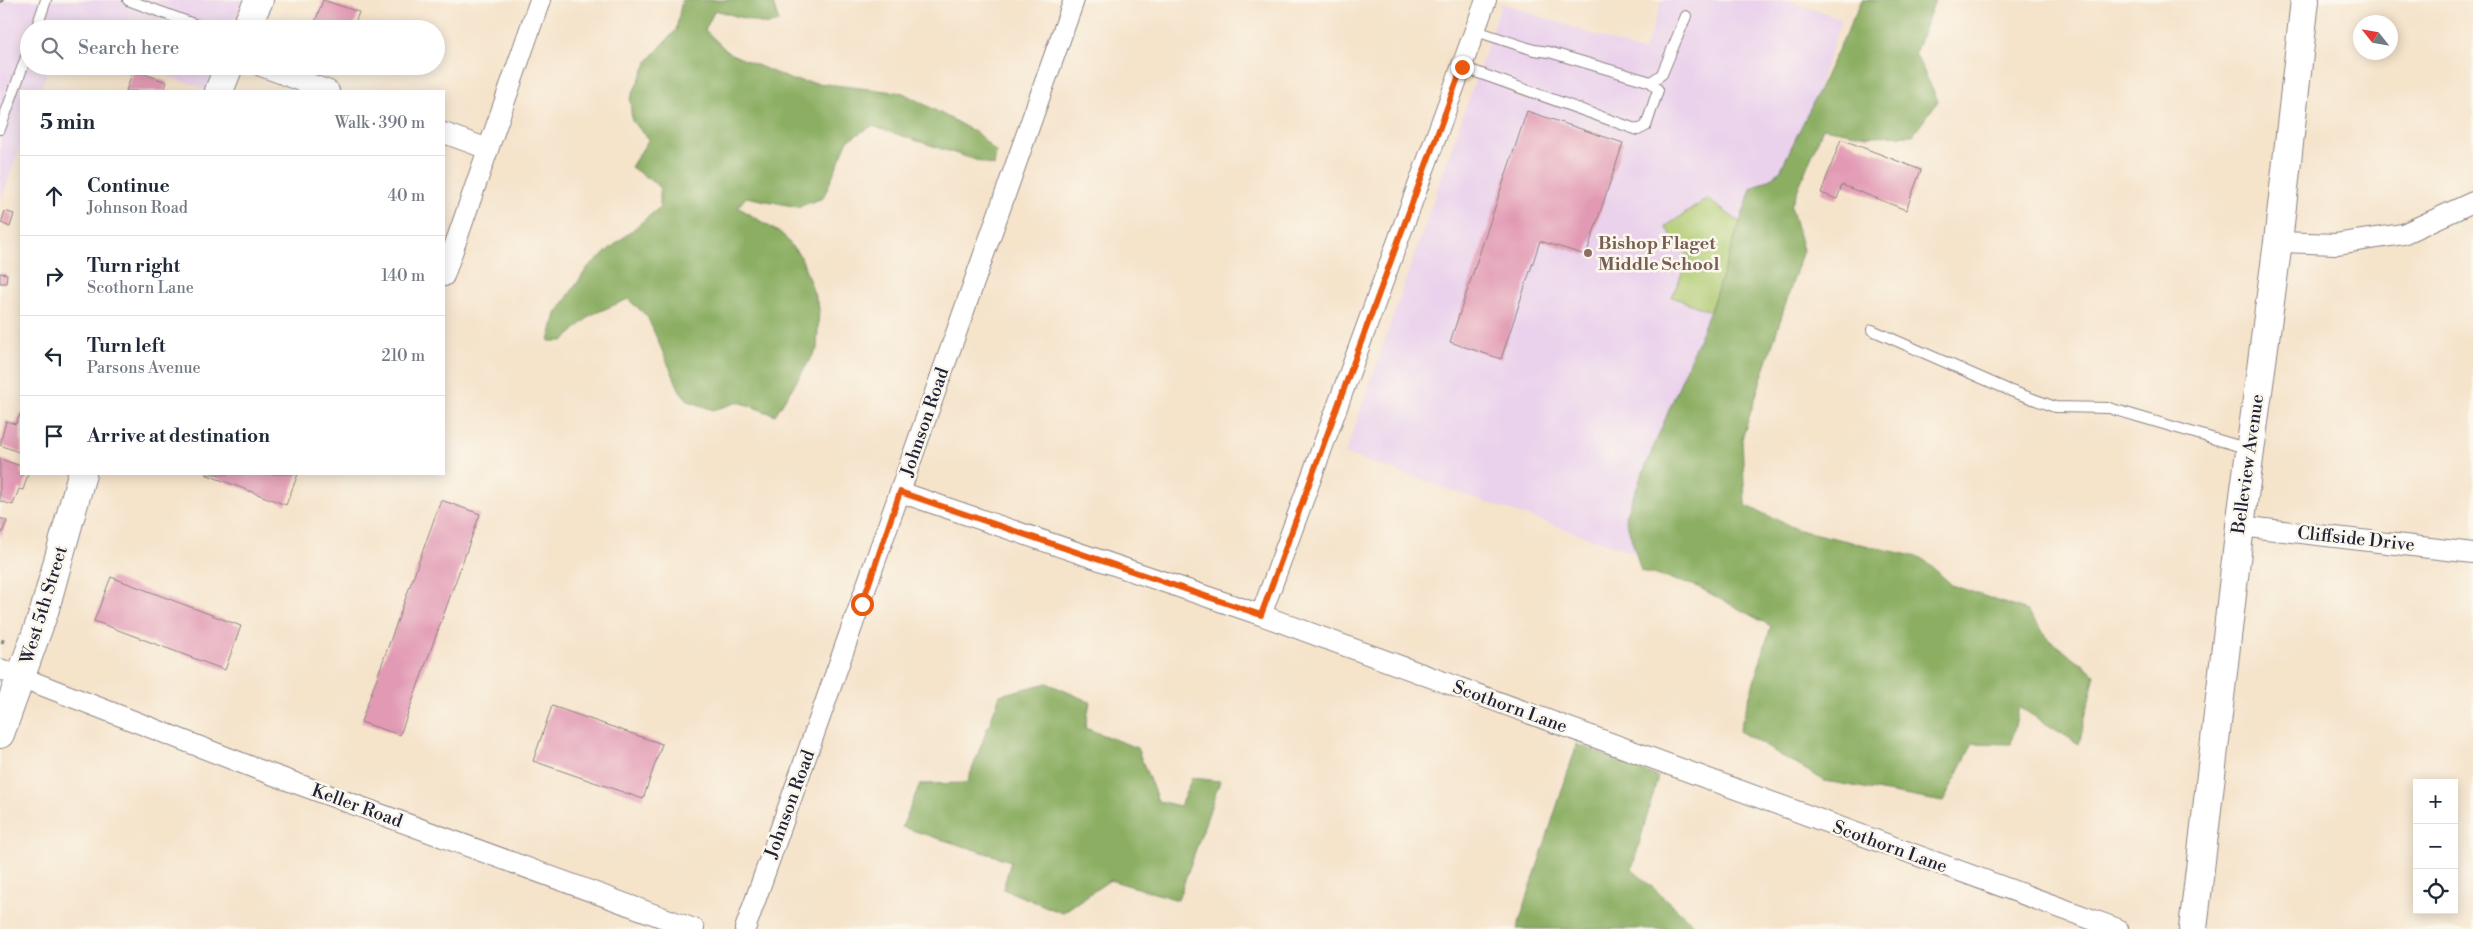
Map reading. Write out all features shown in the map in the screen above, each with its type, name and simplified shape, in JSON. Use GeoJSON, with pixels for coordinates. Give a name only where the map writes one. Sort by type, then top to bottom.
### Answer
{"type":"FeatureCollection","features":[{"type":"Feature","properties":{"kind":"street"},"geometry":{"type":"LineString","coordinates":[[249,20],[259,0]]}},
{"type":"Feature","properties":{"kind":"street"},"geometry":{"type":"LineString","coordinates":[[445,273],[540,0]]}},
{"type":"Feature","properties":{"kind":"street","name":"Johnson Road"},"geometry":{"type":"LineString","coordinates":[[745,929],[1074,0]]}},
{"type":"Feature","properties":{"kind":"street"},"geometry":{"type":"LineString","coordinates":[[1261,615],[1486,0]]}},
{"type":"Feature","properties":{"kind":"street","name":"Belleview Avenue"},"geometry":{"type":"LineString","coordinates":[[2193,929],[2240,526],[2278,242],[2305,0]]}},
{"type":"Feature","properties":{"kind":"street"},"geometry":{"type":"LineString","coordinates":[[219,90],[225,75]]}},
{"type":"Feature","properties":{"kind":"street"},"geometry":{"type":"LineString","coordinates":[[285,75],[326,90]]}},
{"type":"Feature","properties":{"kind":"street"},"geometry":{"type":"LineString","coordinates":[[445,133],[488,149]]}},
{"type":"Feature","properties":{"kind":"street"},"geometry":{"type":"LineString","coordinates":[[2278,242],[2336,244],[2403,234],[2473,202]]}},
{"type":"Feature","properties":{"kind":"street","name":"West 5th Street"},"geometry":{"type":"LineString","coordinates":[[0,734],[11,673],[44,612],[82,475]]}},
{"type":"Feature","properties":{"kind":"street","name":"Scothorn Lane"},"geometry":{"type":"LineString","coordinates":[[900,492],[1261,615],[2118,929]]}},
{"type":"Feature","properties":{"kind":"street","name":"Cliffside Drive"},"geometry":{"type":"LineString","coordinates":[[2240,526],[2473,553]]}},
{"type":"Feature","properties":{"kind":"street","name":"Keller Road"},"geometry":{"type":"LineString","coordinates":[[11,673],[258,769],[694,929]]}},
{"type":"Feature","properties":{"kind":"lane"},"geometry":{"type":"LineString","coordinates":[[39,20],[46,0]]}},
{"type":"Feature","properties":{"kind":"lane"},"geometry":{"type":"LineString","coordinates":[[128,0],[182,20]]}},
{"type":"Feature","properties":{"kind":"lane"},"geometry":{"type":"LineString","coordinates":[[1651,82],[1662,74],[1686,16]]}},
{"type":"Feature","properties":{"kind":"lane"},"geometry":{"type":"LineString","coordinates":[[1462,67],[1638,130],[1646,126],[1658,90],[1651,82],[1549,52],[1534,50],[1476,31]]}},
{"type":"Feature","properties":{"kind":"lane"},"geometry":{"type":"LineString","coordinates":[[0,129],[20,74]]}},
{"type":"Feature","properties":{"kind":"lane"},"geometry":{"type":"LineString","coordinates":[[1872,330],[2011,392],[2055,407],[2109,408],[2250,450]]}},
{"type":"Feature","properties":{"kind":"path"},"geometry":{"type":"LineString","coordinates":[[0,2],[4,0]]}},
{"type":"Feature","properties":{"kind":"path"},"geometry":{"type":"LineString","coordinates":[[2,643],[4,637]]}},
{"type":"Feature","properties":{"kind":"shaded area"},"geometry":{"type":"Polygon","coordinates":[[[0,0],[243,0],[235,20],[20,20],[20,75],[46,75],[40,90],[20,90],[20,147],[0,203],[0,0]]]}},
{"type":"Feature","properties":{"kind":"shaded area","name":"Bishop Flaget Middle School"},"geometry":{"type":"Polygon","coordinates":[[[1662,0],[1787,0],[1842,19],[1655,560],[1345,454],[1502,3],[1644,52],[1662,0]]]}},
{"type":"Feature","properties":{"kind":"shaded area"},"geometry":{"type":"Polygon","coordinates":[[[165,75],[214,75],[208,90],[165,75]]]}},
{"type":"Feature","properties":{"kind":"green space"},"geometry":{"type":"Polygon","coordinates":[[[682,0],[772,0],[779,22],[767,25],[715,10],[705,30],[729,53],[792,80],[903,93],[977,133],[996,152],[994,166],[872,126],[848,140],[823,198],[798,207],[746,197],[738,207],[783,235],[801,257],[819,308],[817,349],[775,415],[739,402],[713,410],[689,401],[680,391],[647,316],[628,299],[591,315],[563,341],[549,341],[556,314],[588,267],[660,207],[660,187],[631,167],[649,139],[632,121],[630,99],[648,61],[676,30],[682,0]]]}},
{"type":"Feature","properties":{"kind":"green space"},"geometry":{"type":"Polygon","coordinates":[[[1862,0],[1935,0],[1915,53],[1938,101],[1913,135],[1868,136],[1823,128],[1791,206],[1803,250],[1742,439],[1745,505],[1799,530],[1922,558],[1952,585],[2027,611],[2049,640],[2095,674],[2079,744],[2019,707],[2011,744],[1973,743],[1943,802],[1825,781],[1739,731],[1771,626],[1696,586],[1641,571],[1625,516],[1710,311],[1751,189],[1779,173],[1862,0]]]}},
{"type":"Feature","properties":{"kind":"green space"},"geometry":{"type":"Polygon","coordinates":[[[1707,199],[1741,223],[1710,311],[1672,297],[1689,257],[1665,227],[1707,199]]]}},
{"type":"Feature","properties":{"kind":"green space"},"geometry":{"type":"Polygon","coordinates":[[[1047,683],[1090,702],[1085,728],[1137,748],[1158,801],[1180,806],[1192,778],[1220,781],[1178,900],[1110,880],[1062,913],[1003,889],[1011,861],[902,827],[920,784],[967,783],[1000,695],[1047,683]]]}},
{"type":"Feature","properties":{"kind":"green space"},"geometry":{"type":"Polygon","coordinates":[[[1577,744],[1658,777],[1632,869],[1699,929],[1517,929],[1577,744]]]}},
{"type":"Feature","properties":{"kind":"building"},"geometry":{"type":"Polygon","coordinates":[[[323,0],[359,12],[356,20],[316,20],[323,0]]]}},
{"type":"Feature","properties":{"kind":"building"},"geometry":{"type":"Polygon","coordinates":[[[131,75],[147,75],[167,82],[164,90],[126,90],[131,75]]]}},
{"type":"Feature","properties":{"kind":"building"},"geometry":{"type":"Polygon","coordinates":[[[1527,111],[1623,143],[1586,255],[1540,241],[1501,359],[1450,342],[1527,111]]]}},
{"type":"Feature","properties":{"kind":"building"},"geometry":{"type":"Polygon","coordinates":[[[1841,139],[1921,170],[1906,210],[1842,185],[1837,199],[1821,193],[1841,139]]]}},
{"type":"Feature","properties":{"kind":"building"},"geometry":{"type":"Polygon","coordinates":[[[5,211],[14,214],[10,227],[1,223],[5,211]]]}},
{"type":"Feature","properties":{"kind":"building"},"geometry":{"type":"Polygon","coordinates":[[[0,273],[7,274],[6,283],[0,283],[0,273]]]}},
{"type":"Feature","properties":{"kind":"building"},"geometry":{"type":"Polygon","coordinates":[[[20,414],[20,453],[0,445],[6,421],[16,424],[20,414]]]}},
{"type":"Feature","properties":{"kind":"building"},"geometry":{"type":"Polygon","coordinates":[[[0,459],[20,466],[20,475],[28,475],[23,490],[19,489],[13,505],[0,501],[0,459]]]}},
{"type":"Feature","properties":{"kind":"building"},"geometry":{"type":"Polygon","coordinates":[[[208,475],[298,475],[286,505],[208,475]]]}},
{"type":"Feature","properties":{"kind":"building"},"geometry":{"type":"Polygon","coordinates":[[[441,500],[480,514],[400,735],[361,722],[441,500]]]}},
{"type":"Feature","properties":{"kind":"building"},"geometry":{"type":"Polygon","coordinates":[[[0,518],[7,521],[0,538],[0,518]]]}},
{"type":"Feature","properties":{"kind":"building"},"geometry":{"type":"Polygon","coordinates":[[[111,577],[241,626],[225,670],[94,621],[111,577]]]}},
{"type":"Feature","properties":{"kind":"building"},"geometry":{"type":"Polygon","coordinates":[[[552,706],[662,744],[643,799],[533,761],[552,706]]]}},
{"type":"Feature","properties":{"kind":"place","name":"Bishop Flaget Middle School"},"geometry":{"type":"Point","coordinates":[1588,253]}},
{"type":"Feature","properties":{"kind":"route"},"geometry":{"type":"LineString","coordinates":[[862,604],[900,492],[1261,615],[1462,67]]}}]}
